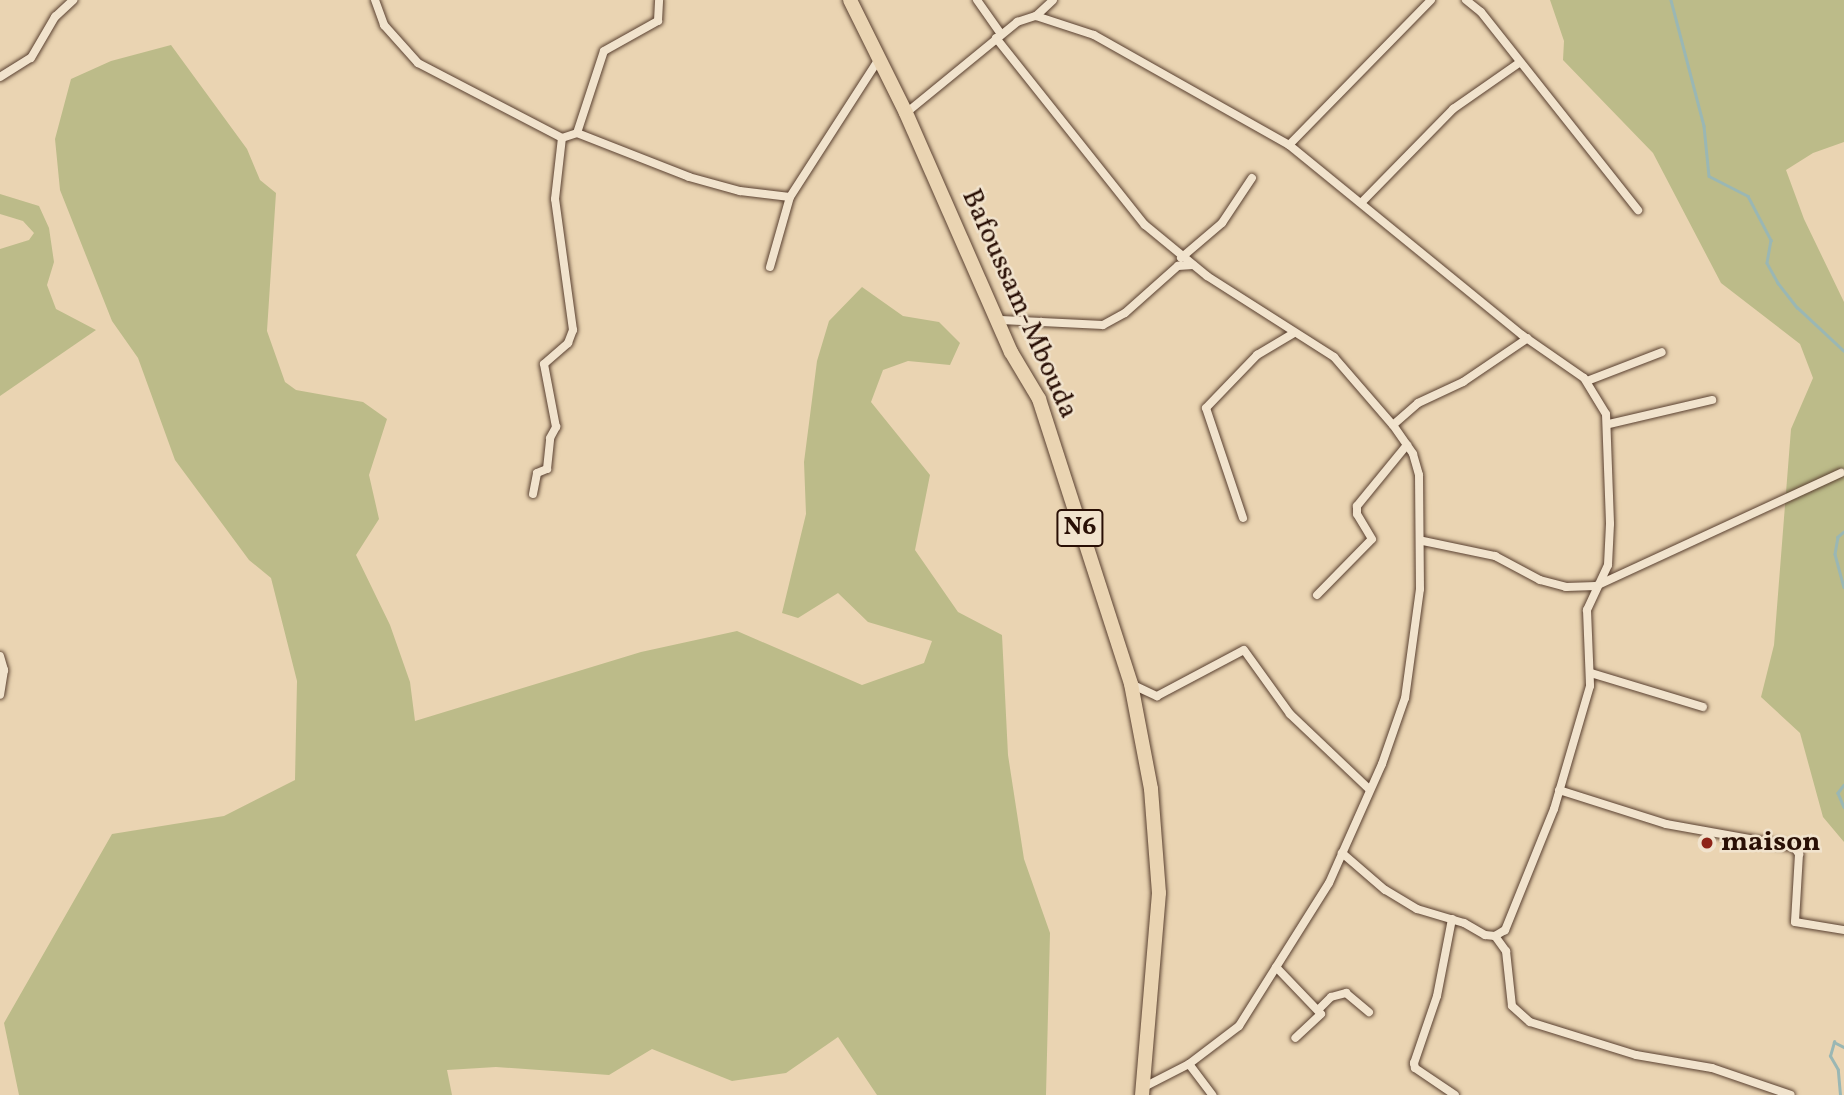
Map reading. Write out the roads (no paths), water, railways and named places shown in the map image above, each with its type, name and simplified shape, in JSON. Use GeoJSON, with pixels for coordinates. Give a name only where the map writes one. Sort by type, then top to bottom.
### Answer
{"type":"FeatureCollection","features":[{"type":"Feature","properties":{"kind":"highway","name":"Bafoussam-Mbouda"},"geometry":{"type":"LineString","coordinates":[[850,0],[906,113],[1001,320],[1011,352],[1039,399],[1131,684],[1151,789],[1159,893],[1143,1091]]}},
{"type":"Feature","properties":{"kind":"street"},"geometry":{"type":"LineString","coordinates":[[0,77],[31,58],[55,17],[74,0]]}},
{"type":"Feature","properties":{"kind":"street"},"geometry":{"type":"LineString","coordinates":[[376,0],[384,25],[418,63],[562,138],[577,133],[689,177],[740,191],[790,197]]}},
{"type":"Feature","properties":{"kind":"street"},"geometry":{"type":"LineString","coordinates":[[577,133],[604,51],[657,21],[659,0]]}},
{"type":"Feature","properties":{"kind":"street"},"geometry":{"type":"LineString","coordinates":[[977,0],[998,36],[1146,225],[1181,258],[1334,357],[1393,425],[1407,445],[1419,475],[1423,541],[1405,698],[1329,883],[1239,1026],[1189,1064],[1143,1091]]}},
{"type":"Feature","properties":{"kind":"street"},"geometry":{"type":"LineString","coordinates":[[906,113],[998,36],[1017,22],[1036,16],[1053,0]]}},
{"type":"Feature","properties":{"kind":"street"},"geometry":{"type":"LineString","coordinates":[[1289,145],[1431,0]]}},
{"type":"Feature","properties":{"kind":"street"},"geometry":{"type":"LineString","coordinates":[[1466,0],[1638,210]]}},
{"type":"Feature","properties":{"kind":"street"},"geometry":{"type":"LineString","coordinates":[[1036,16],[1094,34],[1289,145],[1528,338],[1587,381],[1609,424],[1608,565],[1587,610],[1591,673],[1588,696],[1536,859],[1505,930],[1495,936]]}},
{"type":"Feature","properties":{"kind":"street"},"geometry":{"type":"LineString","coordinates":[[770,267],[790,197],[879,59]]}},
{"type":"Feature","properties":{"kind":"street"},"geometry":{"type":"LineString","coordinates":[[1361,204],[1452,109],[1519,63]]}},
{"type":"Feature","properties":{"kind":"street"},"geometry":{"type":"LineString","coordinates":[[533,494],[537,473],[547,469],[550,438],[556,427],[544,363],[568,342],[573,331],[555,199],[562,138]]}},
{"type":"Feature","properties":{"kind":"street"},"geometry":{"type":"LineString","coordinates":[[1181,258],[1222,223],[1252,178]]}},
{"type":"Feature","properties":{"kind":"street"},"geometry":{"type":"LineString","coordinates":[[1001,320],[1103,326],[1125,313],[1178,267],[1193,265]]}},
{"type":"Feature","properties":{"kind":"street"},"geometry":{"type":"LineString","coordinates":[[1243,518],[1206,408],[1257,355],[1294,333]]}},
{"type":"Feature","properties":{"kind":"street"},"geometry":{"type":"LineString","coordinates":[[1393,425],[1418,403],[1463,382],[1528,338]]}},
{"type":"Feature","properties":{"kind":"street"},"geometry":{"type":"LineString","coordinates":[[1587,381],[1662,352]]}},
{"type":"Feature","properties":{"kind":"street"},"geometry":{"type":"LineString","coordinates":[[1609,424],[1712,400]]}},
{"type":"Feature","properties":{"kind":"street"},"geometry":{"type":"LineString","coordinates":[[1317,595],[1372,539],[1357,514],[1357,506],[1407,445]]}},
{"type":"Feature","properties":{"kind":"street"},"geometry":{"type":"LineString","coordinates":[[1423,541],[1495,556],[1553,584],[1596,586],[1841,473]]}},
{"type":"Feature","properties":{"kind":"street"},"geometry":{"type":"LineString","coordinates":[[1131,684],[1157,696],[1244,650],[1290,714],[1368,788]]}},
{"type":"Feature","properties":{"kind":"street"},"geometry":{"type":"LineString","coordinates":[[0,656],[4,670],[0,695]]}},
{"type":"Feature","properties":{"kind":"street"},"geometry":{"type":"LineString","coordinates":[[1591,673],[1703,707]]}},
{"type":"Feature","properties":{"kind":"street"},"geometry":{"type":"LineString","coordinates":[[1559,790],[1666,824],[1794,847],[1799,854],[1795,922],[1844,930]]}},
{"type":"Feature","properties":{"kind":"street"},"geometry":{"type":"LineString","coordinates":[[1342,853],[1399,898],[1495,936],[1506,951],[1512,1006],[1530,1022],[1636,1055],[1713,1068],[1791,1095]]}},
{"type":"Feature","properties":{"kind":"street"},"geometry":{"type":"LineString","coordinates":[[1452,919],[1433,1009],[1414,1063],[1415,1069],[1455,1095]]}},
{"type":"Feature","properties":{"kind":"street"},"geometry":{"type":"LineString","coordinates":[[1276,967],[1319,1009],[1319,1019],[1295,1038]]}},
{"type":"Feature","properties":{"kind":"street"},"geometry":{"type":"LineString","coordinates":[[1319,1009],[1331,998],[1346,993],[1369,1012]]}},
{"type":"Feature","properties":{"kind":"street"},"geometry":{"type":"LineString","coordinates":[[1189,1064],[1212,1095]]}},
{"type":"Feature","properties":{"kind":"waterway"},"geometry":{"type":"LineString","coordinates":[[1671,0],[1704,126],[1709,176],[1748,196],[1771,240],[1767,263],[1778,283],[1797,307],[1844,351]]}},
{"type":"Feature","properties":{"kind":"waterway"},"geometry":{"type":"LineString","coordinates":[[1844,532],[1838,537],[1835,554],[1844,587]]}},
{"type":"Feature","properties":{"kind":"waterway"},"geometry":{"type":"LineString","coordinates":[[1844,785],[1838,793],[1844,807]]}},
{"type":"Feature","properties":{"kind":"waterway"},"geometry":{"type":"LineString","coordinates":[[1840,1095],[1838,1070],[1830,1056],[1834,1042],[1844,1047]]}},
{"type":"Feature","properties":{"kind":"place","name":"maison"},"geometry":{"type":"Point","coordinates":[1707,843]}}]}
